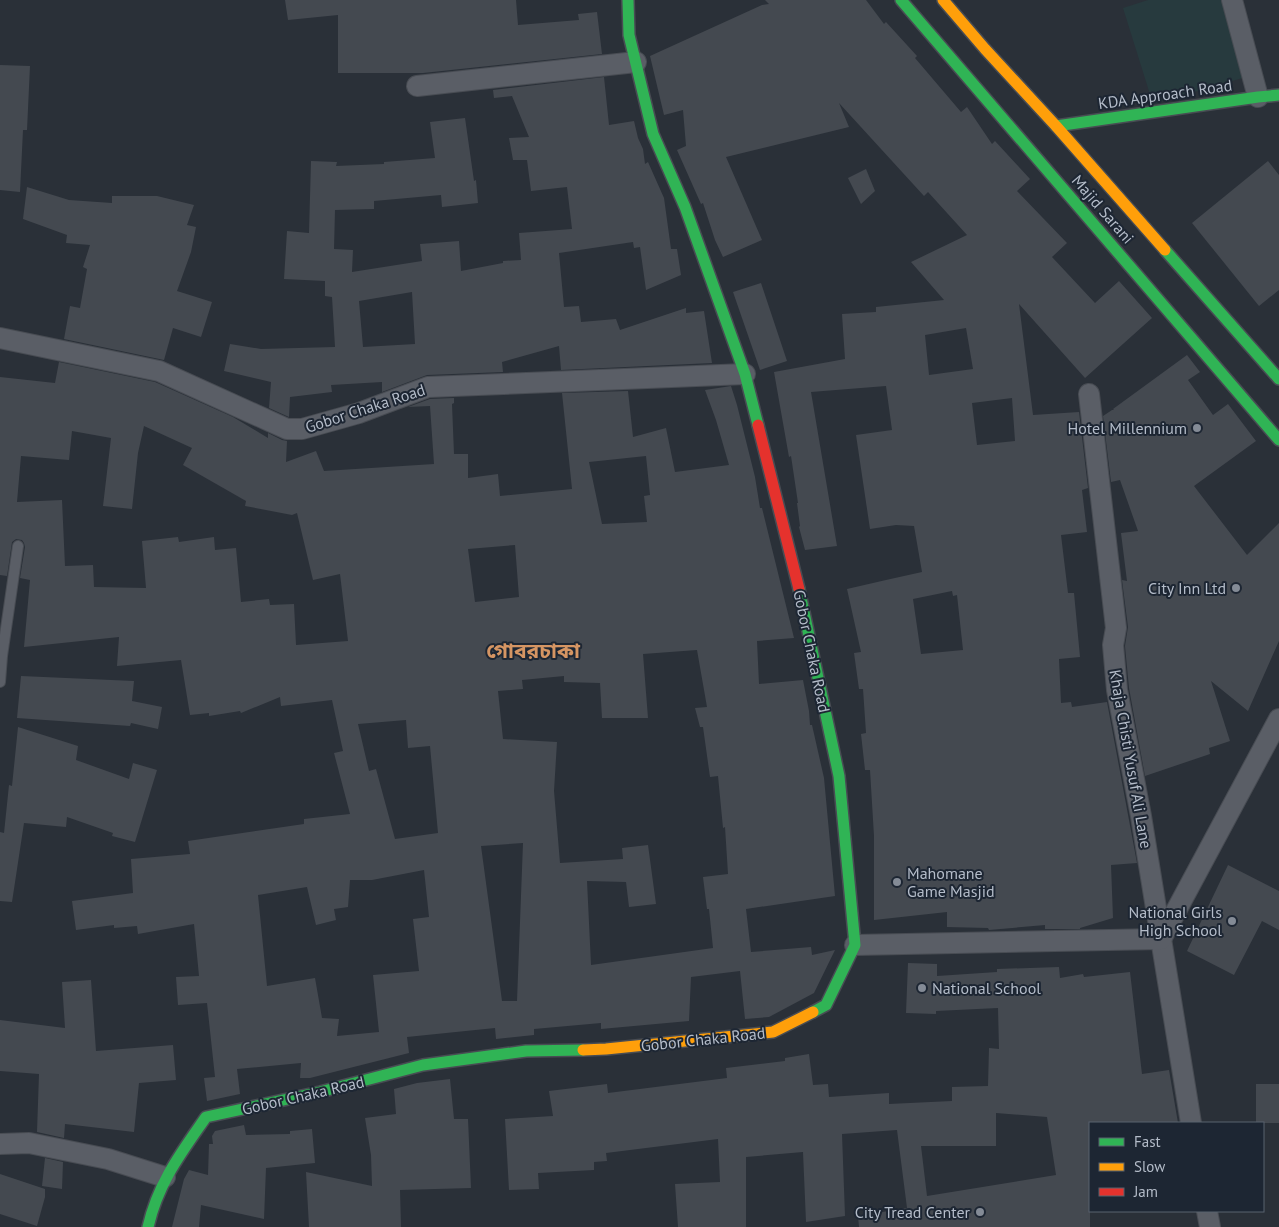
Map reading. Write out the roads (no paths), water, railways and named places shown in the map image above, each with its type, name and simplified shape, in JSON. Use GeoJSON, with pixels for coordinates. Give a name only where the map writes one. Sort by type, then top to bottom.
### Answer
{"type":"FeatureCollection","features":[{"type":"Feature","properties":{"kind":"street","name":"Gobor Chaka Road"},"geometry":{"type":"LineString","coordinates":[[148,1227],[149,1219],[165,1177],[206,1117],[320,1092],[423,1065],[526,1051],[606,1048],[772,1032],[826,1006],[855,945],[839,776],[804,611],[746,374],[686,207],[653,134],[629,35],[628,0]]}},
{"type":"Feature","properties":{"kind":"street","name":"Majid Sarani"},"geometry":{"type":"LineString","coordinates":[[901,0],[1279,440]]}},
{"type":"Feature","properties":{"kind":"street","name":"Majid Sarani"},"geometry":{"type":"LineString","coordinates":[[943,0],[1279,380]]}},
{"type":"Feature","properties":{"kind":"street"},"geometry":{"type":"LineString","coordinates":[[1232,0],[1258,97]]}},
{"type":"Feature","properties":{"kind":"street"},"geometry":{"type":"LineString","coordinates":[[416,86],[636,62]]}},
{"type":"Feature","properties":{"kind":"street","name":"KDA Approach Road"},"geometry":{"type":"LineString","coordinates":[[1056,126],[1279,95]]}},
{"type":"Feature","properties":{"kind":"street","name":"Gobor Chaka Road"},"geometry":{"type":"LineString","coordinates":[[0,338],[159,371],[287,429],[302,429],[359,413],[428,387],[746,374]]}},
{"type":"Feature","properties":{"kind":"street","name":"Khaja Chisti Yusuf Ali Lane"},"geometry":{"type":"LineString","coordinates":[[1089,394],[1116,628],[1113,645],[1116,690],[1141,816],[1191,1122]]}},
{"type":"Feature","properties":{"kind":"street"},"geometry":{"type":"LineString","coordinates":[[855,945],[1161,939],[1279,718]]}},
{"type":"Feature","properties":{"kind":"street"},"geometry":{"type":"LineString","coordinates":[[0,1144],[29,1143],[108,1159],[165,1177]]}},
{"type":"Feature","properties":{"kind":"street"},"geometry":{"type":"LineString","coordinates":[[1207,1212],[1210,1227]]}},
{"type":"Feature","properties":{"kind":"lane"},"geometry":{"type":"LineString","coordinates":[[0,682],[18,546]]}},
{"type":"Feature","properties":{"kind":"place","name":"Hotel Millennium"},"geometry":{"type":"Point","coordinates":[1197,428]}},
{"type":"Feature","properties":{"kind":"place","name":"City Inn Ltd"},"geometry":{"type":"Point","coordinates":[1236,588]}},
{"type":"Feature","properties":{"kind":"place","name":"Mahomane Game Masjid"},"geometry":{"type":"Point","coordinates":[897,882]}},
{"type":"Feature","properties":{"kind":"place","name":"National Girls High School"},"geometry":{"type":"Point","coordinates":[1232,921]}},
{"type":"Feature","properties":{"kind":"place","name":"National School"},"geometry":{"type":"Point","coordinates":[922,988]}},
{"type":"Feature","properties":{"kind":"place","name":"City Tread Center"},"geometry":{"type":"Point","coordinates":[980,1212]}},
{"type":"Feature","properties":{"kind":"district","name":"গোবরচাকা"},"geometry":{"type":"Point","coordinates":[533,650]}}]}
